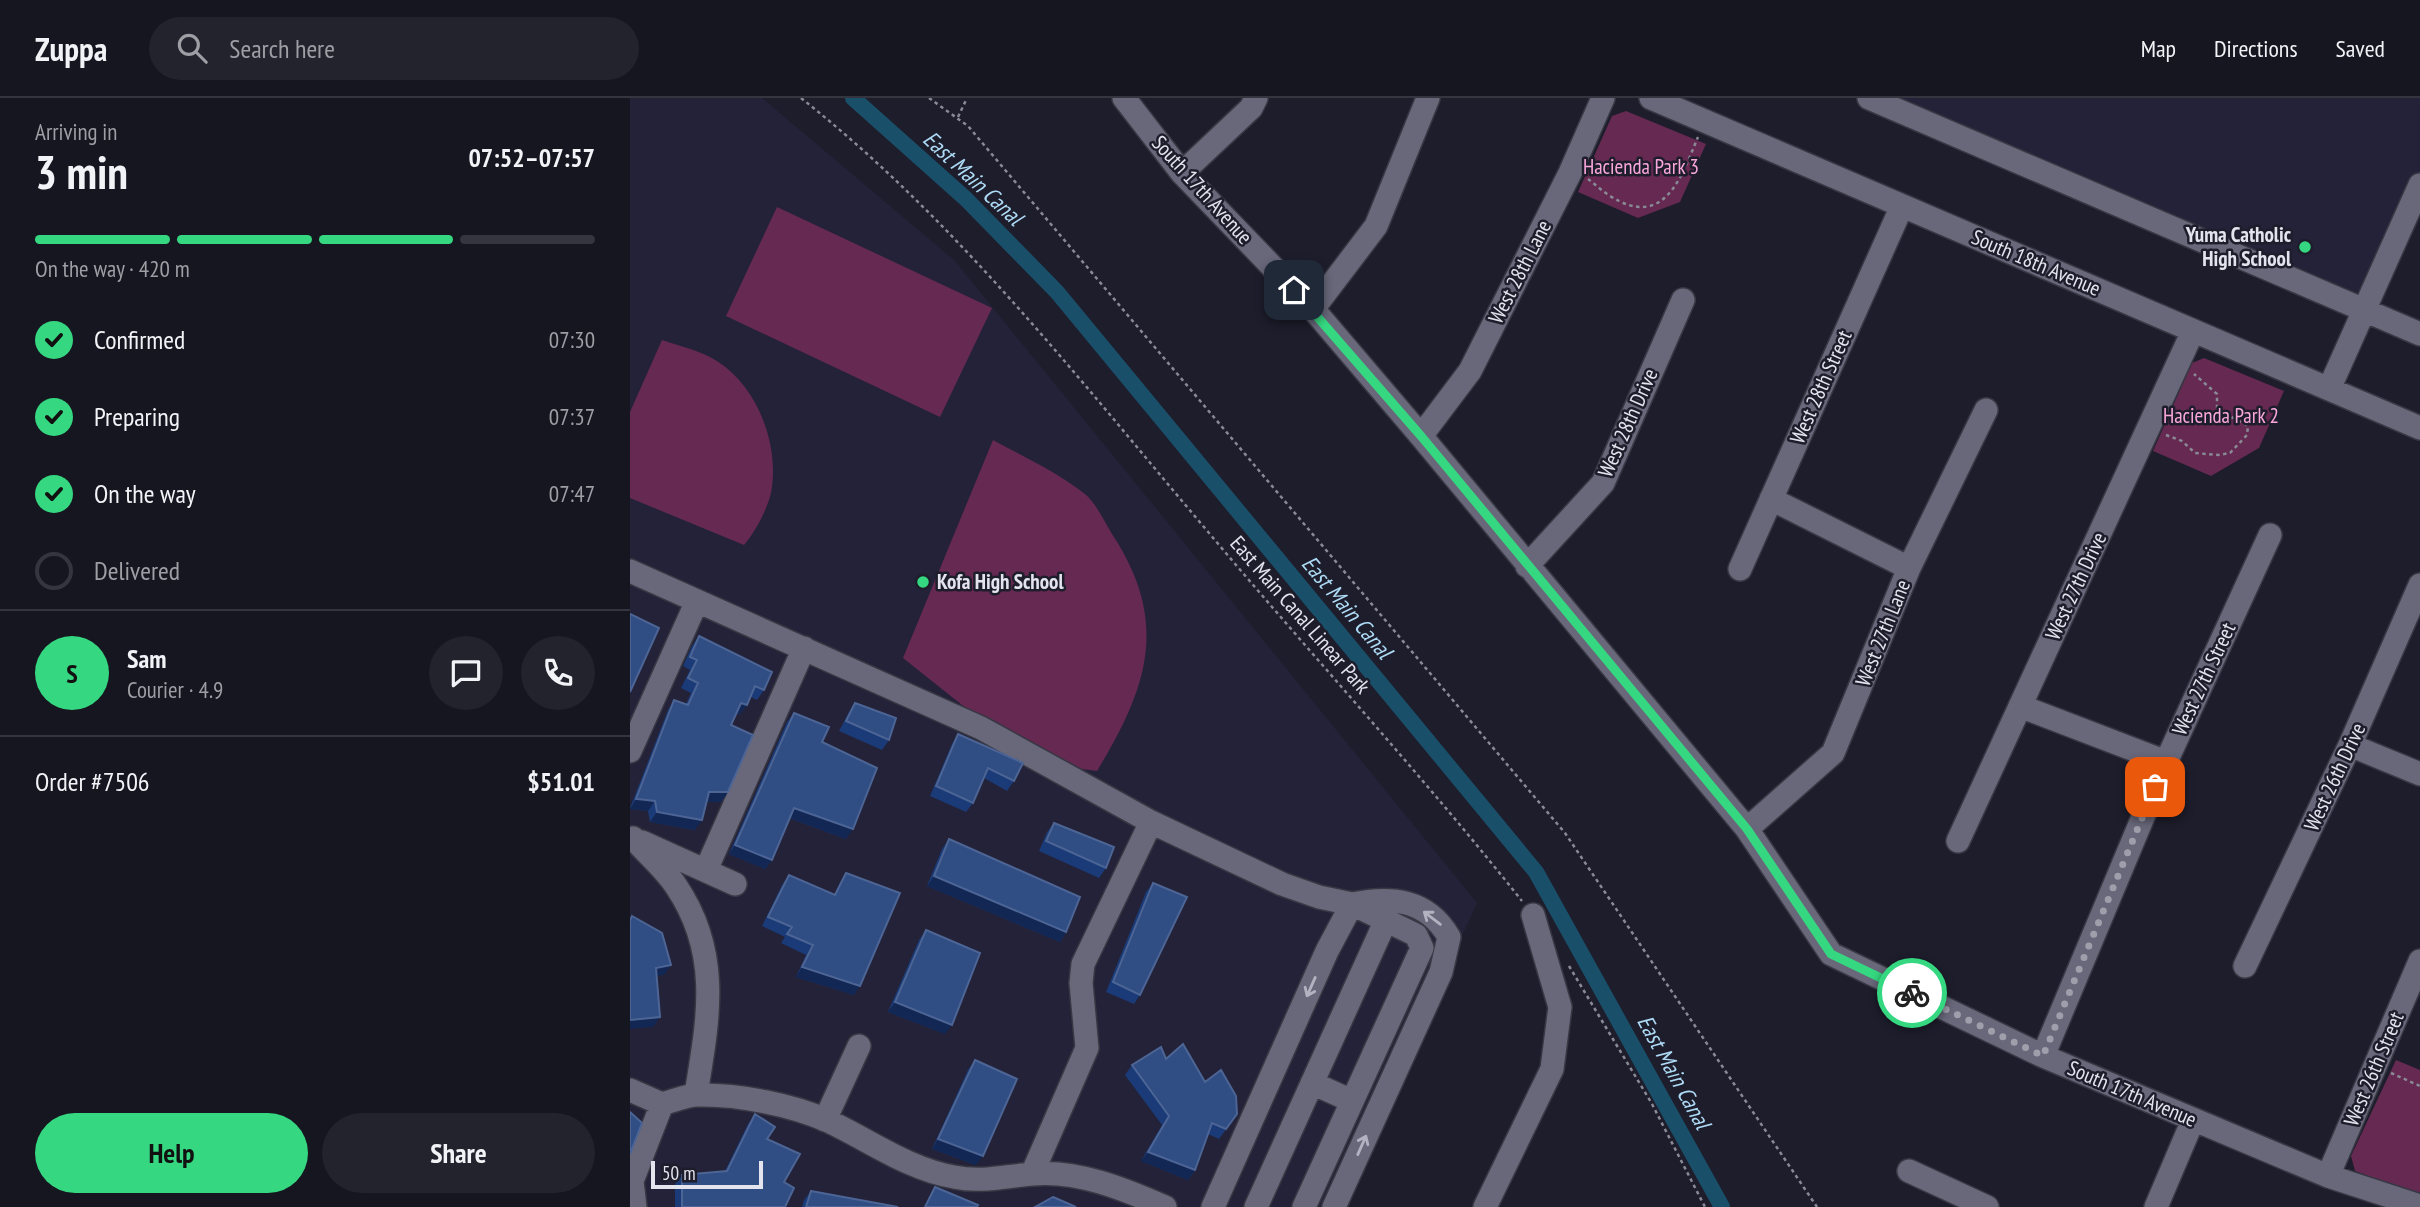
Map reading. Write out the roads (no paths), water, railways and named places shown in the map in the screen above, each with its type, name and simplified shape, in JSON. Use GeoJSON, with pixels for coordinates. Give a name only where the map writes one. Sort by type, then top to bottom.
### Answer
{"type":"FeatureCollection","features":[{"type":"Feature","properties":{"kind":"street","name":"South 17th Avenue"},"geometry":{"type":"LineString","coordinates":[[1124,98],[1182,173],[1313,309],[1747,829],[1831,954],[2043,1056],[2328,1176],[2420,1206]]}},
{"type":"Feature","properties":{"kind":"street"},"geometry":{"type":"LineString","coordinates":[[1182,173],[1251,108],[1256,98]]}},
{"type":"Feature","properties":{"kind":"street"},"geometry":{"type":"LineString","coordinates":[[1313,309],[1376,226],[1428,98]]}},
{"type":"Feature","properties":{"kind":"street","name":"West 28th Lane"},"geometry":{"type":"LineString","coordinates":[[1421,436],[1470,371],[1570,173],[1603,98]]}},
{"type":"Feature","properties":{"kind":"street","name":"South 18th Avenue"},"geometry":{"type":"LineString","coordinates":[[1651,98],[2420,428]]}},
{"type":"Feature","properties":{"kind":"street"},"geometry":{"type":"LineString","coordinates":[[1869,98],[2420,334]]}},
{"type":"Feature","properties":{"kind":"street"},"geometry":{"type":"LineString","coordinates":[[2329,389],[2418,196]]}},
{"type":"Feature","properties":{"kind":"street","name":"West 28th Street"},"geometry":{"type":"LineString","coordinates":[[1740,569],[1902,206]]}},
{"type":"Feature","properties":{"kind":"street","name":"West 28th Drive"},"geometry":{"type":"LineString","coordinates":[[1527,566],[1603,483],[1683,300]]}},
{"type":"Feature","properties":{"kind":"street","name":"West 27th Drive"},"geometry":{"type":"LineString","coordinates":[[1958,841],[2193,331]]}},
{"type":"Feature","properties":{"kind":"street","name":"West 27th Lane"},"geometry":{"type":"LineString","coordinates":[[1747,829],[1833,753],[1909,568],[1986,410]]}},
{"type":"Feature","properties":{"kind":"street"},"geometry":{"type":"LineString","coordinates":[[1771,499],[1909,568]]}},
{"type":"Feature","properties":{"kind":"street","name":"West 27th Street"},"geometry":{"type":"LineString","coordinates":[[2043,1056],[2166,762],[2270,535]]}},
{"type":"Feature","properties":{"kind":"street"},"geometry":{"type":"LineString","coordinates":[[630,571],[981,729],[1151,821],[1282,884],[1319,897],[1352,904],[1416,935],[1422,948],[1304,1207]]}},
{"type":"Feature","properties":{"kind":"street","name":"West 26th Drive"},"geometry":{"type":"LineString","coordinates":[[2245,966],[2350,745],[2420,585]]}},
{"type":"Feature","properties":{"kind":"street"},"geometry":{"type":"LineString","coordinates":[[630,751],[697,601]]}},
{"type":"Feature","properties":{"kind":"street"},"geometry":{"type":"LineString","coordinates":[[706,870],[804,648]]}},
{"type":"Feature","properties":{"kind":"street"},"geometry":{"type":"LineString","coordinates":[[2020,706],[2166,762]]}},
{"type":"Feature","properties":{"kind":"street"},"geometry":{"type":"LineString","coordinates":[[2350,745],[2420,774]]}},
{"type":"Feature","properties":{"kind":"street"},"geometry":{"type":"LineString","coordinates":[[1032,1174],[1087,1048],[1081,983],[1083,964],[1151,821]]}},
{"type":"Feature","properties":{"kind":"street"},"geometry":{"type":"LineString","coordinates":[[631,838],[736,884]]}},
{"type":"Feature","properties":{"kind":"street"},"geometry":{"type":"LineString","coordinates":[[631,838],[676,886],[699,934],[710,985],[696,1094]]}},
{"type":"Feature","properties":{"kind":"street"},"geometry":{"type":"LineString","coordinates":[[1282,884],[1320,913],[1330,935],[1327,951]]}},
{"type":"Feature","properties":{"kind":"street"},"geometry":{"type":"LineString","coordinates":[[1213,1207],[1327,951],[1352,904],[1378,898],[1402,901],[1427,913],[1441,925],[1449,937],[1441,972],[1334,1207]]}},
{"type":"Feature","properties":{"kind":"street"},"geometry":{"type":"LineString","coordinates":[[1485,1207],[1552,1069],[1560,1007],[1533,915]]}},
{"type":"Feature","properties":{"kind":"street"},"geometry":{"type":"LineString","coordinates":[[1256,1207],[1386,920]]}},
{"type":"Feature","properties":{"kind":"street","name":"West 26th Street"},"geometry":{"type":"LineString","coordinates":[[2328,1176],[2420,961]]}},
{"type":"Feature","properties":{"kind":"street"},"geometry":{"type":"LineString","coordinates":[[825,1120],[859,1046]]}},
{"type":"Feature","properties":{"kind":"street"},"geometry":{"type":"LineString","coordinates":[[1312,1083],[1352,1101]]}},
{"type":"Feature","properties":{"kind":"street"},"geometry":{"type":"LineString","coordinates":[[630,1090],[662,1104],[696,1094],[747,1099],[825,1120],[923,1169],[955,1178],[994,1180],[1032,1174],[1068,1174],[1131,1192],[1165,1207]]}},
{"type":"Feature","properties":{"kind":"street"},"geometry":{"type":"LineString","coordinates":[[635,1207],[632,1181],[662,1104]]}},
{"type":"Feature","properties":{"kind":"street"},"geometry":{"type":"LineString","coordinates":[[2156,1207],[2193,1120]]}},
{"type":"Feature","properties":{"kind":"street"},"geometry":{"type":"LineString","coordinates":[[1909,1171],[1987,1207]]}},
{"type":"Feature","properties":{"kind":"waterway","name":"East Main Canal"},"geometry":{"type":"LineString","coordinates":[[853,98],[966,199],[1057,292],[1536,872],[1722,1207]]}},
{"type":"Feature","properties":{"kind":"place","name":"Yuma Catholic High School"},"geometry":{"type":"Point","coordinates":[2305,247]}},
{"type":"Feature","properties":{"kind":"place","name":"Kofa High School"},"geometry":{"type":"Point","coordinates":[923,582]}},
{"type":"Feature","properties":{"kind":"park label","name":"Hacienda Park 3"},"geometry":{"type":"Point","coordinates":[1641,167]}},
{"type":"Feature","properties":{"kind":"park label","name":"Hacienda Park 2"},"geometry":{"type":"Point","coordinates":[2221,416]}}]}
